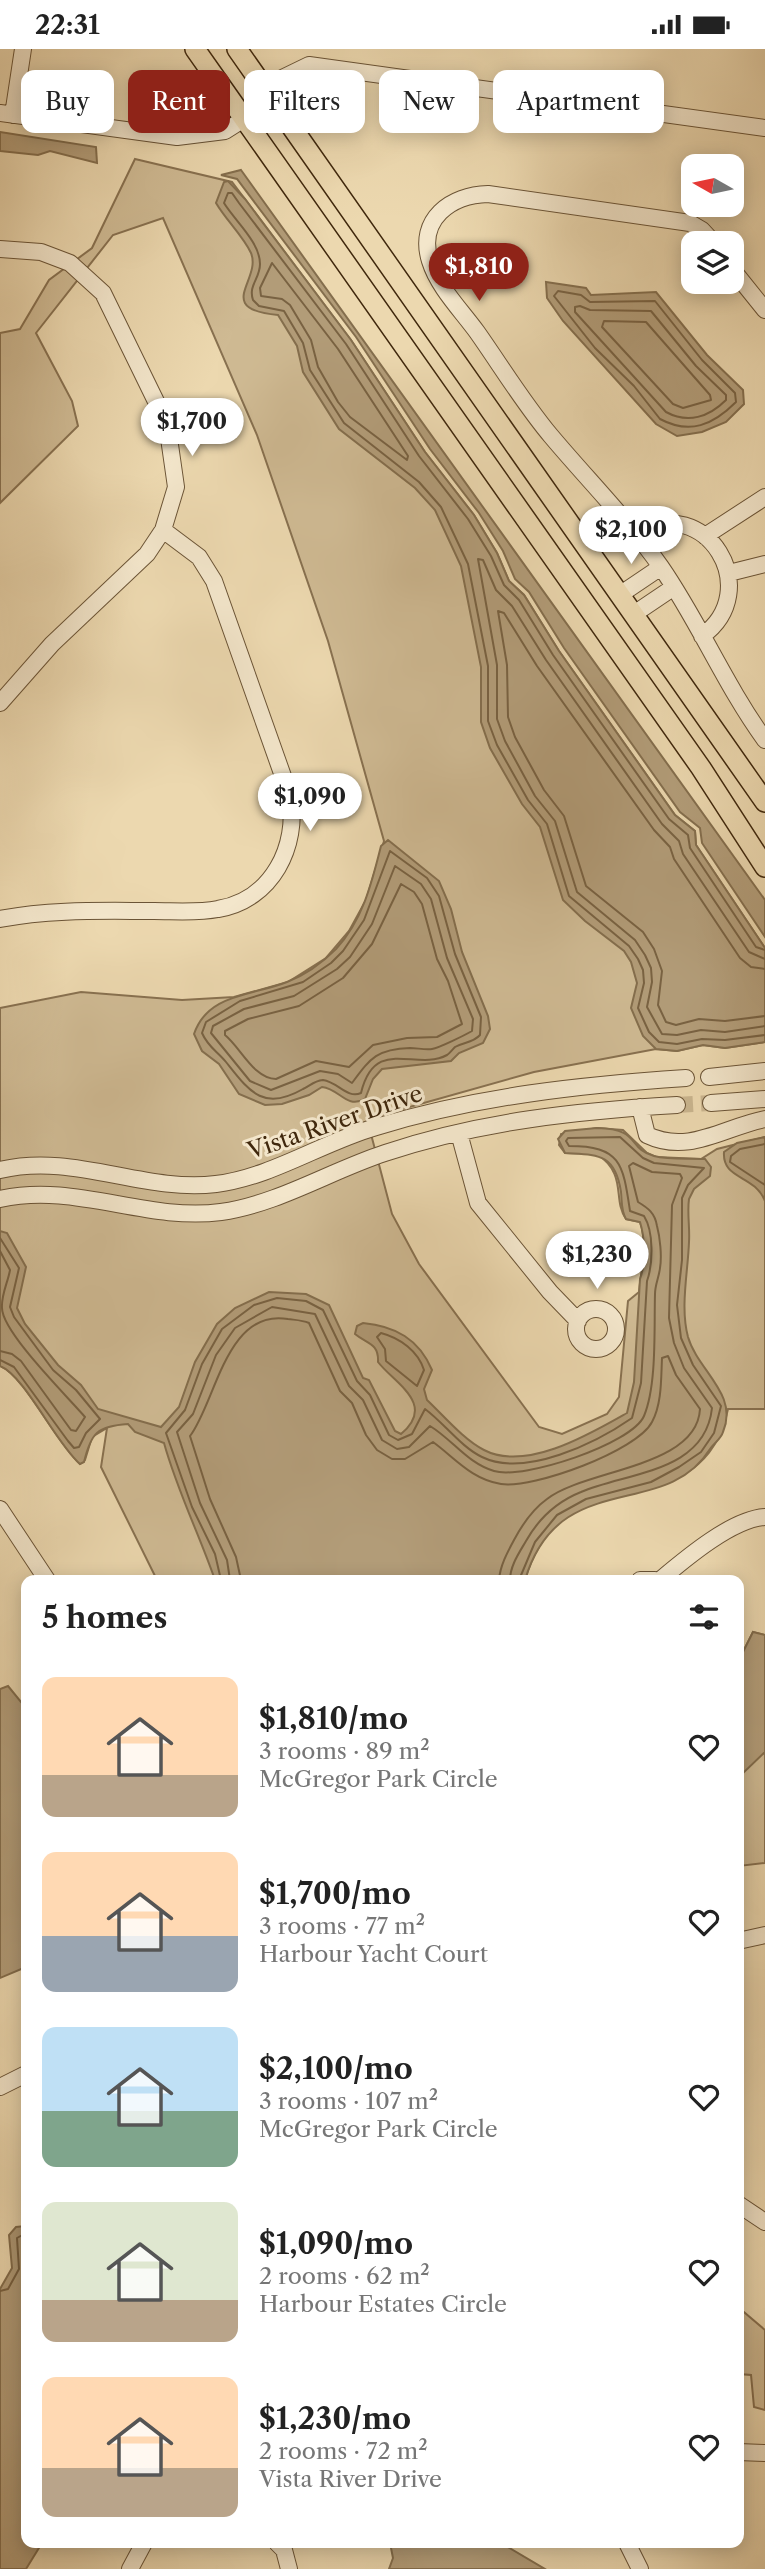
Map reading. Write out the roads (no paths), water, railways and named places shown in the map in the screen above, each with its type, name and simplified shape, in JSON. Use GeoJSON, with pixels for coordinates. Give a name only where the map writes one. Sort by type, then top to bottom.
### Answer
{"type":"FeatureCollection","features":[{"type":"Feature","properties":{"kind":"main road"},"geometry":{"type":"LineString","coordinates":[[195,49],[244,119]]}},
{"type":"Feature","properties":{"kind":"main road"},"geometry":{"type":"LineString","coordinates":[[237,49],[252,70]]}},
{"type":"Feature","properties":{"kind":"main road"},"geometry":{"type":"LineString","coordinates":[[254,133],[701,768],[765,867]]}},
{"type":"Feature","properties":{"kind":"main road"},"geometry":{"type":"LineString","coordinates":[[296,133],[765,801]]}},
{"type":"Feature","properties":{"kind":"street"},"geometry":{"type":"LineString","coordinates":[[23,49],[7,114],[177,137],[225,131],[244,119]]}},
{"type":"Feature","properties":{"kind":"street"},"geometry":{"type":"LineString","coordinates":[[298,70],[309,65],[345,70]]}},
{"type":"Feature","properties":{"kind":"street"},"geometry":{"type":"LineString","coordinates":[[365,73],[765,128]]}},
{"type":"Feature","properties":{"kind":"street"},"geometry":{"type":"LineString","coordinates":[[703,231],[690,223],[488,194],[456,199],[436,216],[430,229],[429,260],[443,286],[542,425],[661,567],[730,688],[765,740]]}},
{"type":"Feature","properties":{"kind":"street"},"geometry":{"type":"LineString","coordinates":[[0,249],[41,252],[70,263],[103,293],[167,424],[176,487],[163,530],[147,554],[52,643],[0,703]]}},
{"type":"Feature","properties":{"kind":"street"},"geometry":{"type":"LineString","coordinates":[[744,284],[765,310]]}},
{"type":"Feature","properties":{"kind":"street"},"geometry":{"type":"LineString","coordinates":[[705,536],[765,497]]}},
{"type":"Feature","properties":{"kind":"street"},"geometry":{"type":"LineString","coordinates":[[635,533],[652,523],[675,521],[689,525],[705,536],[720,552],[729,573],[731,593],[725,616],[702,636]]}},
{"type":"Feature","properties":{"kind":"street"},"geometry":{"type":"LineString","coordinates":[[0,919],[47,912],[219,909],[260,889],[281,863],[291,835],[290,796],[221,595],[198,557],[163,530]]}},
{"type":"Feature","properties":{"kind":"street"},"geometry":{"type":"LineString","coordinates":[[729,573],[765,564]]}},
{"type":"Feature","properties":{"kind":"street"},"geometry":{"type":"LineString","coordinates":[[621,594],[661,567]]}},
{"type":"Feature","properties":{"kind":"street"},"geometry":{"type":"LineString","coordinates":[[634,614],[674,587]]}},
{"type":"Feature","properties":{"kind":"street"},"geometry":{"type":"LineString","coordinates":[[709,1077],[765,1071]]}},
{"type":"Feature","properties":{"kind":"street","name":"Vista River Drive"},"geometry":{"type":"LineString","coordinates":[[0,1170],[46,1165],[162,1182],[218,1184],[248,1177],[343,1138],[443,1108],[557,1088],[686,1078]]}},
{"type":"Feature","properties":{"kind":"street"},"geometry":{"type":"LineString","coordinates":[[711,1103],[765,1098]]}},
{"type":"Feature","properties":{"kind":"street","name":"Vista River Drive"},"geometry":{"type":"LineString","coordinates":[[0,1199],[51,1194],[183,1213],[220,1212],[261,1203],[387,1153],[459,1133],[542,1115],[677,1105]]}},
{"type":"Feature","properties":{"kind":"street"},"geometry":{"type":"LineString","coordinates":[[640,1107],[647,1135],[661,1142],[708,1139],[765,1119]]}},
{"type":"Feature","properties":{"kind":"street"},"geometry":{"type":"LineString","coordinates":[[459,1133],[478,1203],[550,1292],[578,1321]]}},
{"type":"Feature","properties":{"kind":"street"},"geometry":{"type":"LineString","coordinates":[[666,1575],[738,1525],[765,1517]]}},
{"type":"Feature","properties":{"kind":"street"},"geometry":{"type":"LineString","coordinates":[[3,1521],[43,1575]]}},
{"type":"Feature","properties":{"kind":"street"},"geometry":{"type":"LineString","coordinates":[[744,1940],[765,1935]]}},
{"type":"Feature","properties":{"kind":"street"},"geometry":{"type":"LineString","coordinates":[[0,2087],[21,2076]]}},
{"type":"Feature","properties":{"kind":"street"},"geometry":{"type":"LineString","coordinates":[[744,2208],[765,2222]]}},
{"type":"Feature","properties":{"kind":"street"},"geometry":{"type":"LineString","coordinates":[[744,2452],[765,2453]]}},
{"type":"Feature","properties":{"kind":"street"},"geometry":{"type":"LineString","coordinates":[[130,2569],[141,2548]]}},
{"type":"Feature","properties":{"kind":"street"},"geometry":{"type":"LineString","coordinates":[[282,2548],[289,2569]]}},
{"type":"Feature","properties":{"kind":"street"},"geometry":{"type":"LineString","coordinates":[[630,2548],[640,2569]]}},
{"type":"Feature","properties":{"kind":"water"},"geometry":{"type":"Polygon","coordinates":[[[0,132],[96,147],[97,163],[50,151],[38,155],[0,151],[0,132]]]}},
{"type":"Feature","properties":{"kind":"water"},"geometry":{"type":"Polygon","coordinates":[[[241,170],[765,900],[765,937],[702,843],[700,828],[680,812],[564,648],[529,592],[515,579],[503,551],[479,513],[430,449],[356,337],[237,179],[221,175],[241,170]]]}},
{"type":"Feature","properties":{"kind":"water"},"geometry":{"type":"Polygon","coordinates":[[[228,181],[245,199],[351,340],[425,452],[474,515],[497,553],[509,581],[524,595],[559,651],[675,815],[695,831],[696,845],[765,948],[765,1042],[725,1048],[703,1045],[677,1051],[656,1049],[643,1036],[631,1008],[637,983],[631,962],[624,951],[563,900],[540,827],[522,804],[490,748],[481,722],[481,667],[461,566],[435,510],[415,488],[339,429],[303,372],[297,346],[278,315],[248,307],[244,292],[253,263],[251,253],[216,203],[224,182],[228,181]]]}},
{"type":"Feature","properties":{"kind":"water"},"geometry":{"type":"Polygon","coordinates":[[[546,282],[586,288],[591,295],[656,292],[707,355],[743,390],[744,404],[726,422],[702,432],[677,436],[656,424],[563,321],[547,298],[546,282]]]}},
{"type":"Feature","properties":{"kind":"water"},"geometry":{"type":"Polygon","coordinates":[[[388,840],[439,881],[451,909],[462,952],[488,1016],[490,1029],[483,1043],[459,1053],[451,1061],[382,1069],[373,1079],[365,1099],[358,1101],[353,1102],[322,1087],[309,1095],[282,1104],[265,1105],[239,1094],[219,1064],[202,1051],[194,1034],[201,1021],[220,1003],[274,987],[300,976],[336,949],[360,913],[381,846],[388,840]]]}},
{"type":"Feature","properties":{"kind":"water"},"geometry":{"type":"Polygon","coordinates":[[[611,1129],[627,1135],[645,1153],[673,1158],[705,1159],[711,1167],[710,1176],[694,1189],[689,1199],[685,1314],[688,1337],[722,1394],[726,1418],[721,1437],[691,1471],[667,1484],[587,1508],[562,1522],[541,1545],[527,1575],[213,1575],[164,1443],[135,1432],[128,1424],[109,1427],[102,1429],[93,1438],[84,1462],[80,1464],[60,1441],[20,1382],[0,1366],[0,1231],[7,1233],[26,1267],[17,1308],[25,1324],[58,1365],[81,1385],[98,1409],[161,1427],[179,1407],[195,1362],[217,1324],[235,1308],[269,1292],[306,1294],[329,1305],[363,1378],[369,1380],[395,1431],[401,1434],[411,1423],[415,1413],[414,1404],[402,1386],[378,1362],[374,1347],[355,1334],[357,1326],[363,1323],[385,1327],[413,1342],[432,1370],[424,1389],[427,1400],[462,1434],[484,1450],[501,1456],[519,1456],[557,1448],[577,1440],[627,1413],[634,1382],[644,1243],[640,1222],[626,1219],[624,1216],[614,1169],[602,1158],[565,1153],[558,1139],[565,1131],[611,1129]]]}},
{"type":"Feature","properties":{"kind":"water"},"geometry":{"type":"Polygon","coordinates":[[[765,1137],[765,1201],[754,1186],[728,1168],[724,1152],[737,1143],[765,1137]]]}},
{"type":"Feature","properties":{"kind":"water"},"geometry":{"type":"Polygon","coordinates":[[[753,1632],[765,1635],[765,1752],[744,1772],[744,1650],[753,1632]]]}},
{"type":"Feature","properties":{"kind":"water"},"geometry":{"type":"Polygon","coordinates":[[[8,1686],[21,1702],[21,1969],[0,1978],[0,1689],[8,1686]]]}},
{"type":"Feature","properties":{"kind":"water"},"geometry":{"type":"Polygon","coordinates":[[[21,2226],[21,2548],[39,2548],[26,2569],[0,2569],[0,2289],[12,2268],[9,2235],[16,2227],[21,2226]]]}},
{"type":"Feature","properties":{"kind":"water"},"geometry":{"type":"Polygon","coordinates":[[[391,2548],[509,2548],[545,2569],[389,2569],[393,2558],[391,2548]]]}},
{"type":"Feature","properties":{"kind":"tunnel"},"geometry":{"type":"LineString","coordinates":[[677,1105],[711,1103]]}}]}
